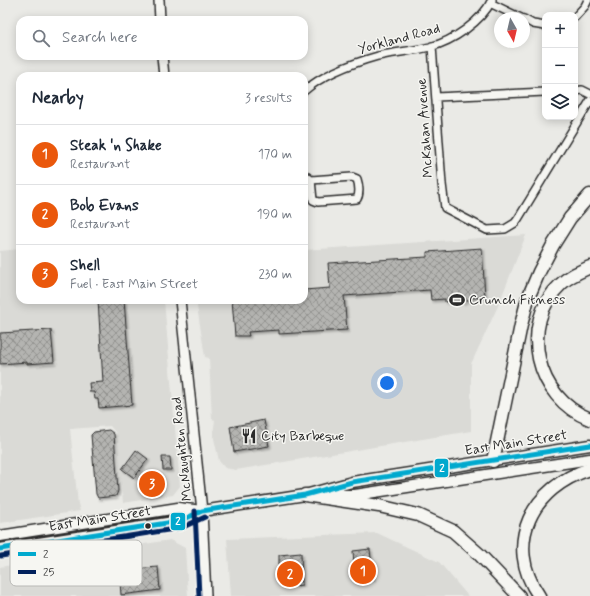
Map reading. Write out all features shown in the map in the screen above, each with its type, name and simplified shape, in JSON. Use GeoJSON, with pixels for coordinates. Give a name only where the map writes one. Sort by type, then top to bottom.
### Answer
{"type":"FeatureCollection","features":[{"type":"Feature","properties":{"kind":"highway"},"geometry":{"type":"LineString","coordinates":[[494,461],[521,325],[528,298],[553,244],[570,218],[590,195]]}},
{"type":"Feature","properties":{"kind":"highway"},"geometry":{"type":"LineString","coordinates":[[590,267],[567,279],[554,292],[539,320],[536,340],[539,361],[552,390],[568,406],[590,419]]}},
{"type":"Feature","properties":{"kind":"highway"},"geometry":{"type":"LineString","coordinates":[[540,596],[530,579],[524,558],[524,537],[530,519],[538,504],[553,488],[572,476],[590,469]]}},
{"type":"Feature","properties":{"kind":"highway"},"geometry":{"type":"LineString","coordinates":[[305,495],[380,506],[418,515],[453,531],[479,554],[518,596]]}},
{"type":"Feature","properties":{"kind":"main road","name":"East Main Street"},"geometry":{"type":"LineString","coordinates":[[58,540],[180,521],[202,511],[305,495],[352,482],[590,445]]}},
{"type":"Feature","properties":{"kind":"main road","name":"East Main Street"},"geometry":{"type":"LineString","coordinates":[[305,495],[355,495],[590,459]]}},
{"type":"Feature","properties":{"kind":"main road","name":"East Main Street"},"geometry":{"type":"LineString","coordinates":[[0,536],[178,508],[202,511]]}},
{"type":"Feature","properties":{"kind":"main road","name":"East Main Street"},"geometry":{"type":"LineString","coordinates":[[0,549],[10,547]]}},
{"type":"Feature","properties":{"kind":"street"},"geometry":{"type":"LineString","coordinates":[[159,0],[160,16]]}},
{"type":"Feature","properties":{"kind":"street"},"geometry":{"type":"LineString","coordinates":[[578,15],[586,6],[588,0]]}},
{"type":"Feature","properties":{"kind":"street"},"geometry":{"type":"LineString","coordinates":[[491,1],[511,12]]}},
{"type":"Feature","properties":{"kind":"street","name":"Yorkland Road"},"geometry":{"type":"LineString","coordinates":[[308,87],[324,77],[364,60],[432,46],[452,38],[471,25],[481,15],[491,1]]}},
{"type":"Feature","properties":{"kind":"street"},"geometry":{"type":"LineString","coordinates":[[530,22],[542,26]]}},
{"type":"Feature","properties":{"kind":"street","name":"McKahan Avenue"},"geometry":{"type":"LineString","coordinates":[[432,46],[445,208],[487,230],[501,230],[510,227],[518,219],[590,101]]}},
{"type":"Feature","properties":{"kind":"street"},"geometry":{"type":"LineString","coordinates":[[162,60],[164,72]]}},
{"type":"Feature","properties":{"kind":"street"},"geometry":{"type":"LineString","coordinates":[[578,90],[582,90],[590,94]]}},
{"type":"Feature","properties":{"kind":"street"},"geometry":{"type":"LineString","coordinates":[[436,97],[542,92]]}},
{"type":"Feature","properties":{"kind":"street"},"geometry":{"type":"LineString","coordinates":[[308,177],[311,180],[355,178],[358,182],[358,197],[353,200],[316,202],[312,197],[311,180]]}},
{"type":"Feature","properties":{"kind":"street","name":"McNaughten Road"},"geometry":{"type":"LineString","coordinates":[[180,304],[202,511],[206,596]]}},
{"type":"Feature","properties":{"kind":"shaded area"},"geometry":{"type":"Polygon","coordinates":[[[526,235],[498,306],[471,364],[471,431],[236,470],[225,468],[219,461],[213,434],[215,420],[212,419],[209,358],[205,357],[197,304],[308,304],[308,250],[526,235]]]}},
{"type":"Feature","properties":{"kind":"shaded area"},"geometry":{"type":"Polygon","coordinates":[[[16,249],[16,304],[164,304],[180,486],[173,495],[123,503],[116,433],[110,426],[70,429],[80,511],[0,523],[0,251],[16,249]]]}},
{"type":"Feature","properties":{"kind":"shaded area"},"geometry":{"type":"Polygon","coordinates":[[[377,533],[439,562],[468,596],[231,596],[227,539],[377,533]]]}},
{"type":"Feature","properties":{"kind":"shaded area"},"geometry":{"type":"Polygon","coordinates":[[[170,540],[185,548],[188,596],[0,596],[0,567],[10,565],[10,586],[142,586],[142,544],[170,540]]]}},
{"type":"Feature","properties":{"kind":"building"},"geometry":{"type":"Polygon","coordinates":[[[482,248],[485,297],[471,298],[471,300],[464,300],[464,302],[445,302],[445,299],[431,300],[430,290],[344,296],[347,330],[279,334],[279,330],[248,332],[249,336],[235,336],[232,304],[308,304],[308,290],[330,288],[328,263],[427,257],[427,252],[482,248]]]}},
{"type":"Feature","properties":{"kind":"building"},"geometry":{"type":"Polygon","coordinates":[[[98,304],[124,304],[132,405],[99,408],[98,399],[95,399],[94,392],[90,392],[89,383],[103,382],[98,304]]]}},
{"type":"Feature","properties":{"kind":"building"},"geometry":{"type":"Polygon","coordinates":[[[51,330],[54,362],[0,364],[0,333],[51,330]]]}},
{"type":"Feature","properties":{"kind":"building","name":"City Barbeque"},"geometry":{"type":"Polygon","coordinates":[[[264,420],[269,446],[234,452],[230,427],[264,420]]]}},
{"type":"Feature","properties":{"kind":"building"},"geometry":{"type":"Polygon","coordinates":[[[109,430],[114,434],[118,491],[116,496],[98,498],[96,494],[91,435],[94,432],[109,430]]]}},
{"type":"Feature","properties":{"kind":"building"},"geometry":{"type":"Polygon","coordinates":[[[136,450],[148,459],[134,478],[122,469],[136,450]]]}},
{"type":"Feature","properties":{"kind":"building"},"geometry":{"type":"Polygon","coordinates":[[[162,457],[170,457],[171,470],[163,470],[162,457]]]}},
{"type":"Feature","properties":{"kind":"building"},"geometry":{"type":"Polygon","coordinates":[[[156,474],[159,492],[147,494],[145,476],[156,474]]]}},
{"type":"Feature","properties":{"kind":"building"},"geometry":{"type":"Polygon","coordinates":[[[370,549],[373,579],[355,580],[353,551],[370,549]]]}},
{"type":"Feature","properties":{"kind":"building"},"geometry":{"type":"Polygon","coordinates":[[[301,553],[302,585],[294,586],[294,581],[279,581],[279,555],[301,553]]]}},
{"type":"Feature","properties":{"kind":"building"},"geometry":{"type":"Polygon","coordinates":[[[158,567],[160,590],[121,595],[120,586],[142,586],[142,568],[158,567]]]}},
{"type":"Feature","properties":{"kind":"transit line","name":"2"},"geometry":{"type":"LineString","coordinates":[[58,540],[180,521],[202,511],[305,495],[352,482],[590,445]]}},
{"type":"Feature","properties":{"kind":"transit line","name":"25"},"geometry":{"type":"LineString","coordinates":[[195,511],[199,596]]}},
{"type":"Feature","properties":{"kind":"transit line","name":"25"},"geometry":{"type":"LineString","coordinates":[[104,540],[181,528],[205,517]]}},
{"type":"Feature","properties":{"kind":"transit line","name":"2"},"geometry":{"type":"LineString","coordinates":[[0,549],[10,547]]}},
{"type":"Feature","properties":{"kind":"transit line","name":"25"},"geometry":{"type":"LineString","coordinates":[[1,556],[10,555]]}},
{"type":"Feature","properties":{"kind":"place","name":"Crunch Fitness"},"geometry":{"type":"Point","coordinates":[457,300]}},
{"type":"Feature","properties":{"kind":"place","name":"City Barbeque"},"geometry":{"type":"Point","coordinates":[249,436]}},
{"type":"Feature","properties":{"kind":"place","name":"Shell"},"geometry":{"type":"Point","coordinates":[152,484]}},
{"type":"Feature","properties":{"kind":"place","name":"Steak 'n Shake"},"geometry":{"type":"Point","coordinates":[363,571]}},
{"type":"Feature","properties":{"kind":"place","name":"Bob Evans"},"geometry":{"type":"Point","coordinates":[290,574]}}]}
